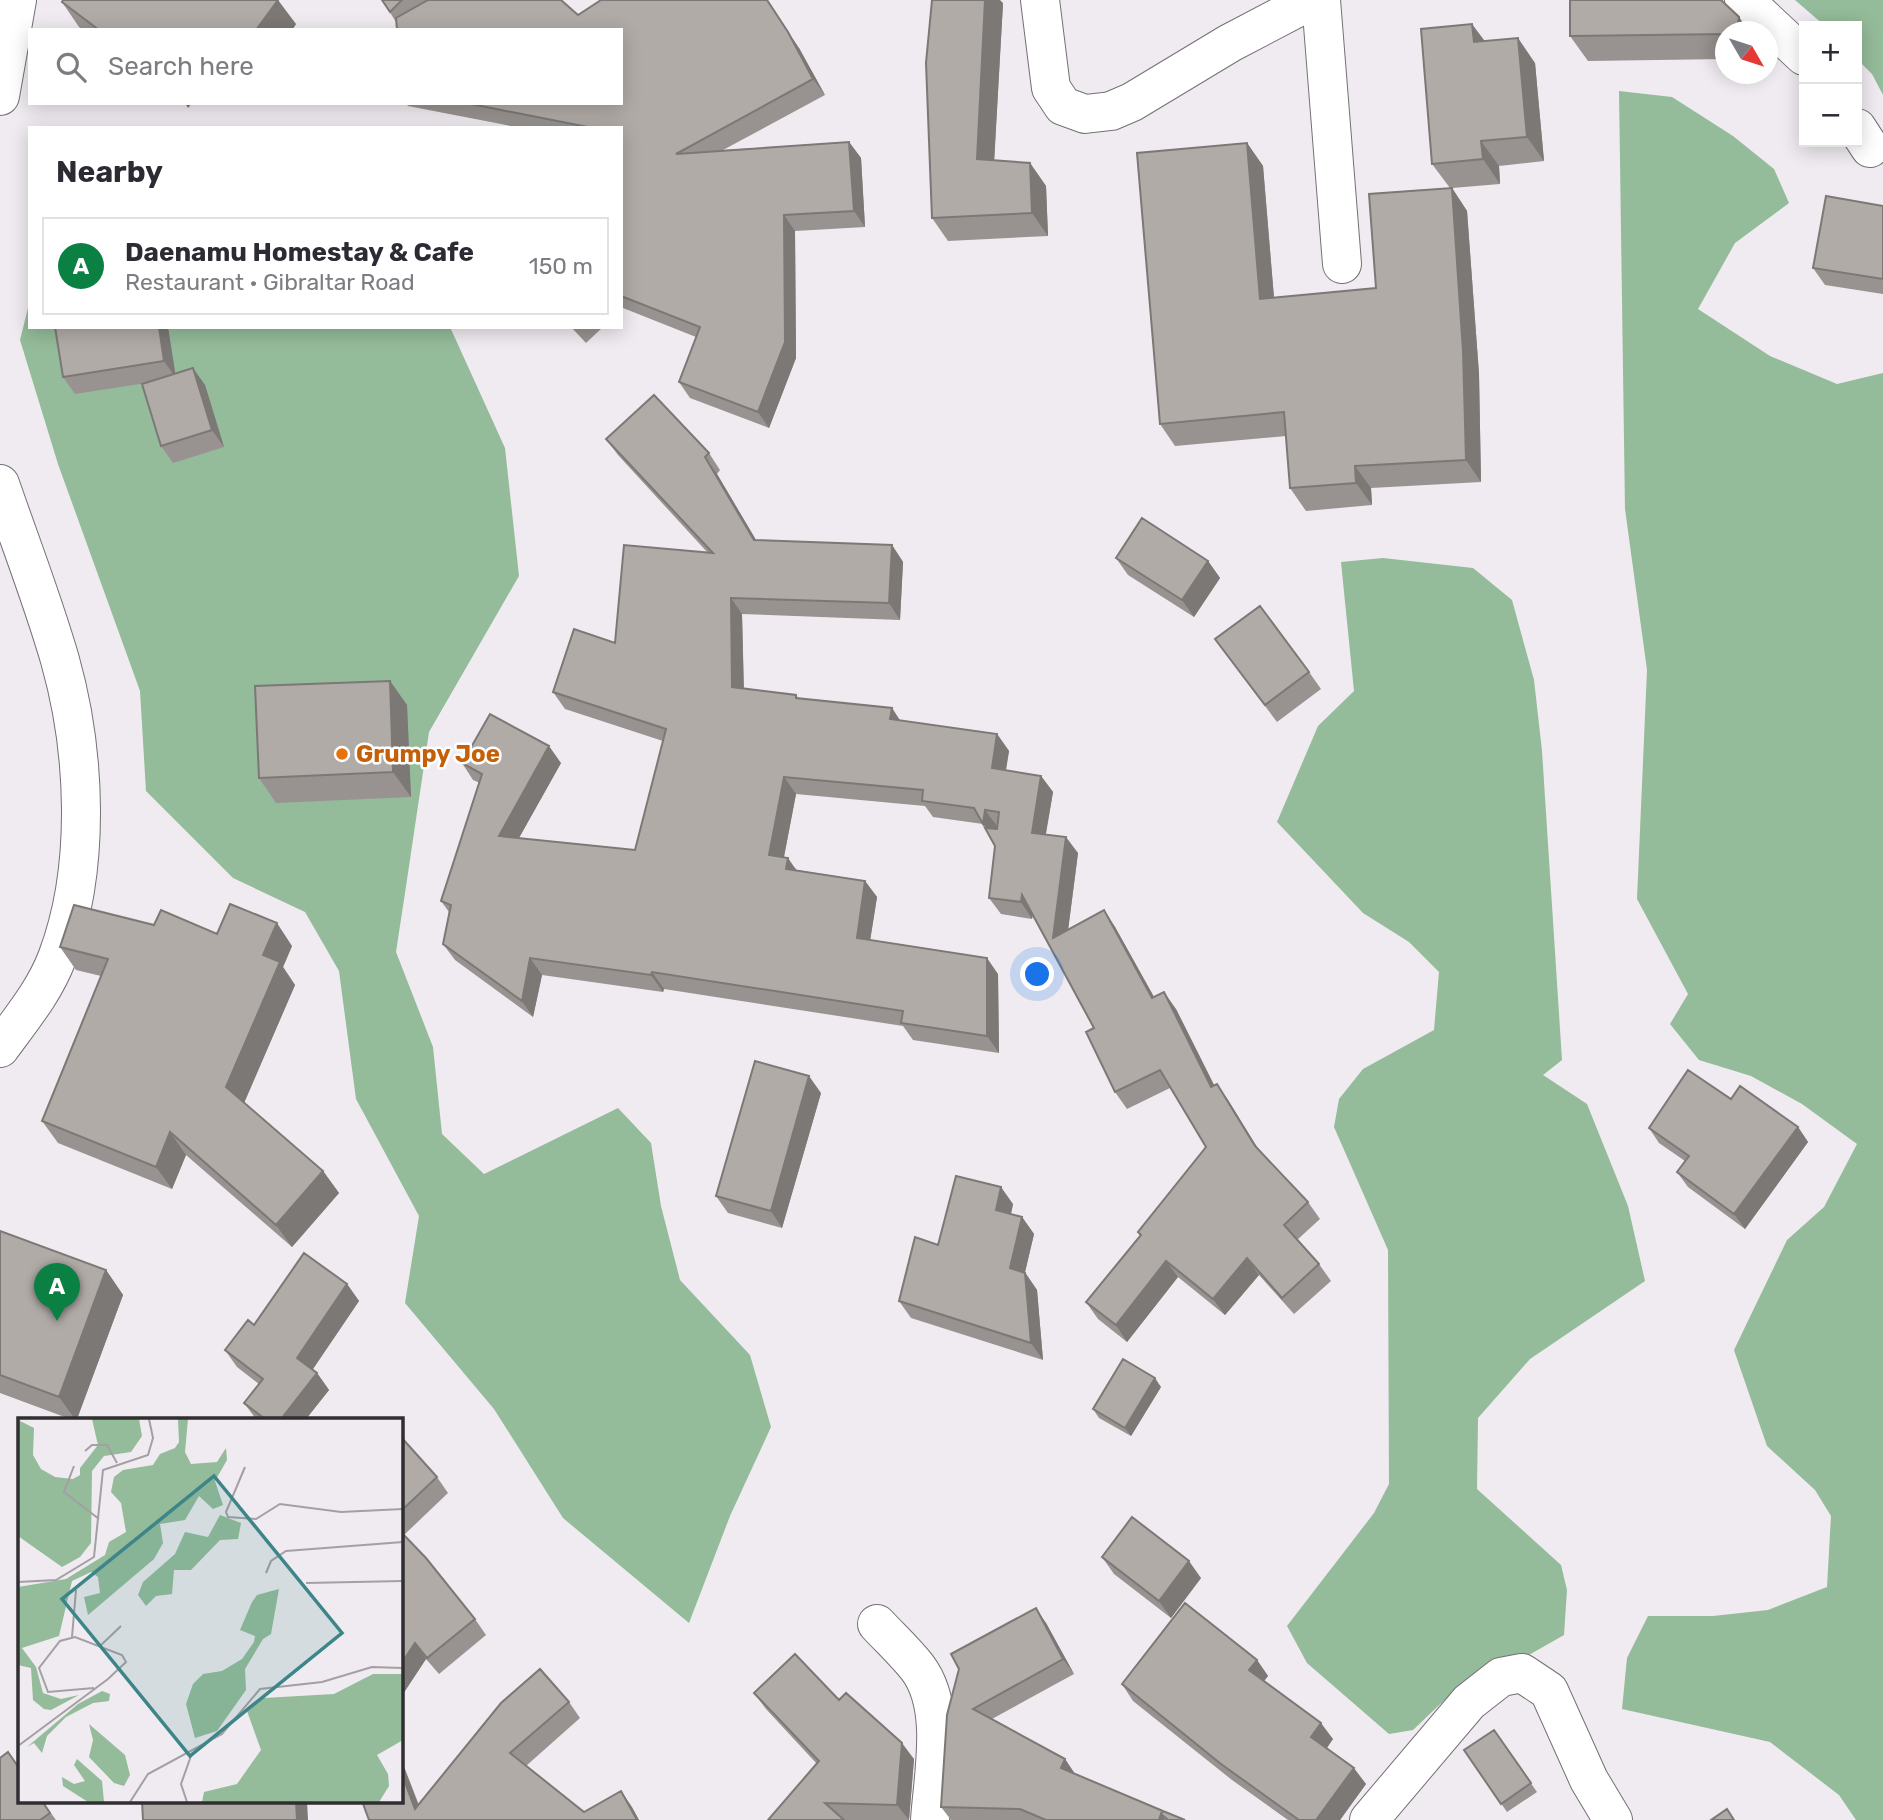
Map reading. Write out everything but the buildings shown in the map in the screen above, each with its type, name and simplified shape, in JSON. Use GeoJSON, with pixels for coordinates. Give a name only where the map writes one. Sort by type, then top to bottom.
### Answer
{"type":"FeatureCollection","features":[{"type":"Feature","properties":{"kind":"street"},"geometry":{"type":"LineString","coordinates":[[0,96],[4,30],[17,0]]}},
{"type":"Feature","properties":{"kind":"street"},"geometry":{"type":"LineString","coordinates":[[1041,0],[1051,88],[1063,106],[1085,114],[1111,111],[1132,102],[1230,43],[1312,0]]}},
{"type":"Feature","properties":{"kind":"street"},"geometry":{"type":"LineString","coordinates":[[1321,0],[1342,264]]}},
{"type":"Feature","properties":{"kind":"street"},"geometry":{"type":"LineString","coordinates":[[1744,0],[1799,51]]}},
{"type":"Feature","properties":{"kind":"street"},"geometry":{"type":"LineString","coordinates":[[0,484],[61,662],[78,761],[81,829],[74,902],[56,960],[38,995],[0,1048]]}},
{"type":"Feature","properties":{"kind":"street"},"geometry":{"type":"LineString","coordinates":[[877,1624],[918,1668],[929,1691],[935,1731],[930,1820]]}},
{"type":"Feature","properties":{"kind":"street"},"geometry":{"type":"LineString","coordinates":[[1369,1820],[1469,1702],[1501,1677],[1522,1673],[1549,1691],[1589,1780],[1613,1820]]}},
{"type":"Feature","properties":{"kind":"green space"},"geometry":{"type":"Polygon","coordinates":[[[1795,0],[1883,0],[1883,95],[1872,74],[1862,64],[1862,21],[1819,21],[1795,0]]]}},
{"type":"Feature","properties":{"kind":"green space"},"geometry":{"type":"Polygon","coordinates":[[[1619,91],[1672,97],[1733,136],[1774,169],[1789,203],[1735,243],[1698,309],[1770,356],[1837,384],[1883,373],[1883,1820],[1856,1820],[1839,1795],[1770,1742],[1622,1709],[1627,1658],[1648,1616],[1713,1616],[1768,1610],[1827,1587],[1831,1516],[1815,1490],[1767,1446],[1734,1350],[1787,1240],[1824,1207],[1857,1144],[1802,1104],[1751,1076],[1699,1060],[1670,1024],[1688,994],[1637,899],[1647,670],[1625,509],[1619,91]]]}},
{"type":"Feature","properties":{"kind":"green space"},"geometry":{"type":"Polygon","coordinates":[[[28,308],[28,329],[451,329],[505,448],[519,576],[429,732],[396,952],[433,1047],[442,1134],[484,1174],[618,1108],[651,1143],[661,1206],[680,1280],[750,1355],[771,1427],[730,1516],[689,1623],[563,1518],[494,1409],[405,1303],[419,1216],[356,1099],[339,971],[305,912],[233,878],[146,791],[140,691],[58,464],[20,340],[28,308]]]}},
{"type":"Feature","properties":{"kind":"green space"},"geometry":{"type":"Polygon","coordinates":[[[1383,558],[1473,568],[1512,600],[1534,680],[1542,751],[1562,1060],[1543,1075],[1587,1104],[1628,1206],[1645,1281],[1530,1359],[1478,1418],[1477,1489],[1561,1565],[1567,1590],[1564,1635],[1520,1660],[1455,1690],[1413,1730],[1389,1734],[1307,1663],[1287,1626],[1374,1513],[1389,1484],[1388,1250],[1334,1127],[1339,1099],[1363,1069],[1434,1030],[1439,972],[1409,942],[1363,913],[1277,822],[1318,726],[1354,691],[1341,562],[1383,558]]]}},
{"type":"Feature","properties":{"kind":"place","name":"Grumpy Joe"},"geometry":{"type":"Point","coordinates":[342,754]}},
{"type":"Feature","properties":{"kind":"place","name":"Daenamu Homestay & Cafe"},"geometry":{"type":"Point","coordinates":[57,1321]}}]}
